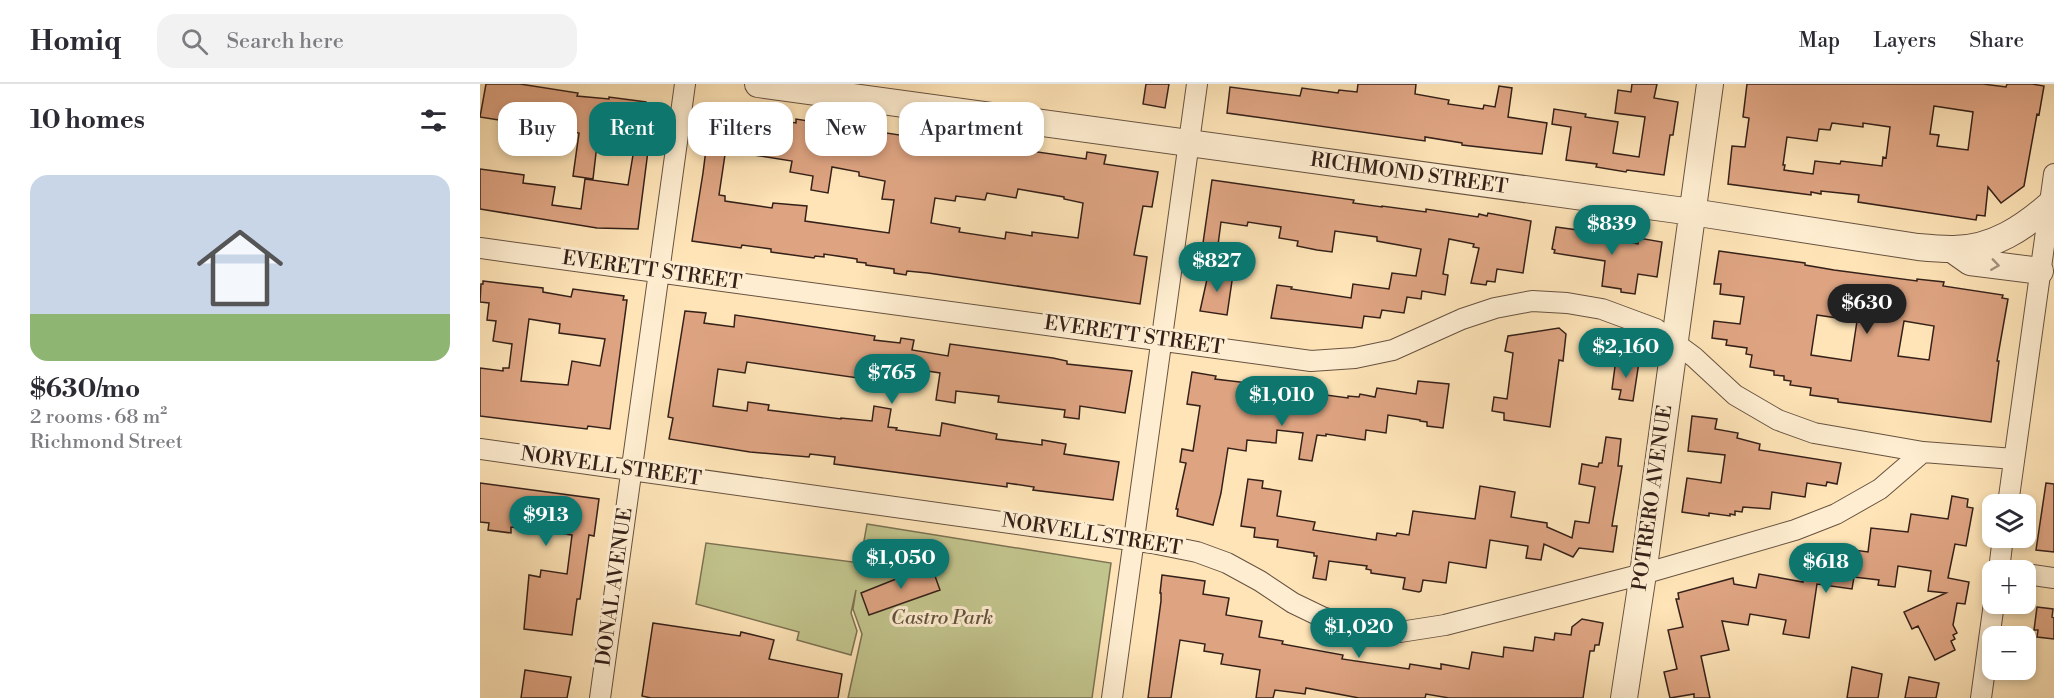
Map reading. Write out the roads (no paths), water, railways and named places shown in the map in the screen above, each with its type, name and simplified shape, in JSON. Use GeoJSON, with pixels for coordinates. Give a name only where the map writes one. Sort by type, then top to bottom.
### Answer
{"type":"FeatureCollection","features":[{"type":"Feature","properties":{"kind":"street","name":"DONAL AVENUE"},"geometry":{"type":"LineString","coordinates":[[600,698],[685,84]]}},
{"type":"Feature","properties":{"kind":"street","name":"RICHMOND STREET"},"geometry":{"type":"LineString","coordinates":[[758,84],[1692,212],[1918,247],[1953,250],[1991,243],[2026,226],[2051,204]]}},
{"type":"Feature","properties":{"kind":"street"},"geometry":{"type":"LineString","coordinates":[[1112,698],[1197,84]]}},
{"type":"Feature","properties":{"kind":"street","name":"POTRERO AVENUE"},"geometry":{"type":"LineString","coordinates":[[1624,698],[1710,84]]}},
{"type":"Feature","properties":{"kind":"street"},"geometry":{"type":"LineString","coordinates":[[2009,494],[2054,174]]}},
{"type":"Feature","properties":{"kind":"street","name":"EVERETT STREET"},"geometry":{"type":"LineString","coordinates":[[480,248],[1311,361],[1355,358],[1393,350],[1462,319],[1495,308],[1532,301],[1567,303],[1602,309],[1656,329],[1735,395],[1778,420],[1814,433],[1923,452]]}},
{"type":"Feature","properties":{"kind":"street"},"geometry":{"type":"LineString","coordinates":[[1953,250],[1970,262],[2040,271]]}},
{"type":"Feature","properties":{"kind":"street","name":"NORVELL STREET"},"geometry":{"type":"LineString","coordinates":[[480,449],[1133,539],[1197,552],[1227,563],[1293,603],[1322,617],[1355,627],[1400,632],[1445,625],[1643,574],[1795,530],[1836,514],[1880,489],[1923,452]]}},
{"type":"Feature","properties":{"kind":"street"},"geometry":{"type":"LineString","coordinates":[[1923,452],[2014,459]]}},
{"type":"Feature","properties":{"kind":"street"},"geometry":{"type":"LineString","coordinates":[[2036,576],[2054,579]]}},
{"type":"Feature","properties":{"kind":"street"},"geometry":{"type":"LineString","coordinates":[[1981,698],[1992,614]]}},
{"type":"Feature","properties":{"kind":"park label","name":"Castro Park"},"geometry":{"type":"Point","coordinates":[942,618]}}]}
